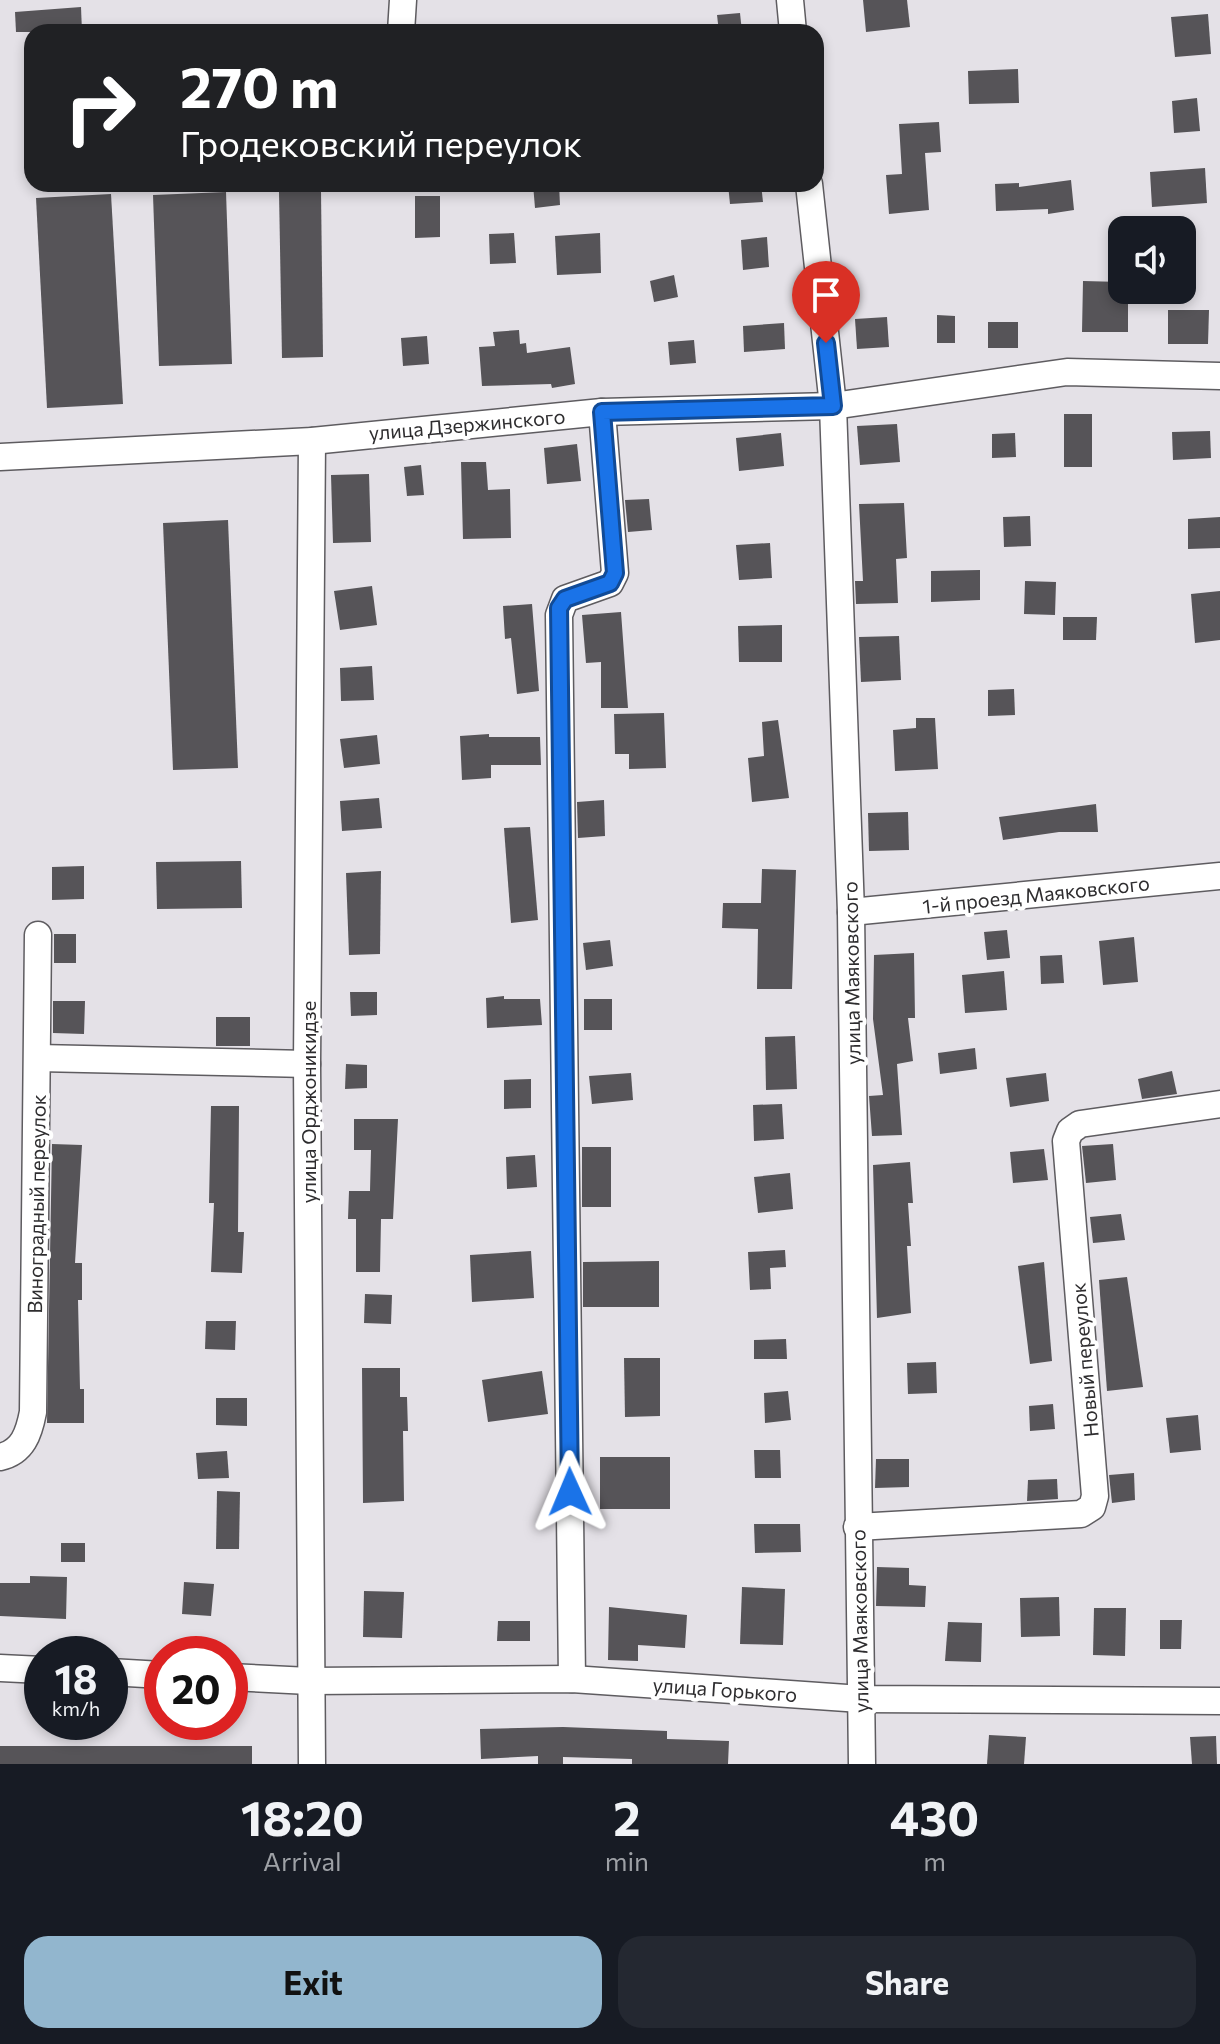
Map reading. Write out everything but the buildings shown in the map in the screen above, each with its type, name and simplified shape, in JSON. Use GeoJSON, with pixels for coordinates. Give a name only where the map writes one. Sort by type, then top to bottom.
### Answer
{"type":"FeatureCollection","features":[{"type":"Feature","properties":{"kind":"street"},"geometry":{"type":"LineString","coordinates":[[402,24],[403,0]]}},
{"type":"Feature","properties":{"kind":"street"},"geometry":{"type":"LineString","coordinates":[[790,0],[792,24]]}},
{"type":"Feature","properties":{"kind":"street","name":"улица Маяковского"},"geometry":{"type":"LineString","coordinates":[[810,192],[833,406],[851,912],[862,1764]]}},
{"type":"Feature","properties":{"kind":"street","name":"улица Дзержинского"},"geometry":{"type":"LineString","coordinates":[[0,457],[312,441],[602,412],[833,406],[1067,372],[1220,376]]}},
{"type":"Feature","properties":{"kind":"street"},"geometry":{"type":"LineString","coordinates":[[572,1679],[559,615],[560,603],[565,599],[610,583],[615,573],[602,412]]}},
{"type":"Feature","properties":{"kind":"street","name":"улица Орджоникидзе"},"geometry":{"type":"LineString","coordinates":[[312,441],[307,1064],[309,1681],[312,1764]]}},
{"type":"Feature","properties":{"kind":"street","name":"1-й проезд Маяковского"},"geometry":{"type":"LineString","coordinates":[[851,912],[1220,876]]}},
{"type":"Feature","properties":{"kind":"street","name":"Виноградный переулок"},"geometry":{"type":"LineString","coordinates":[[0,1457],[17,1449],[28,1436],[33,1412],[38,935]]}},
{"type":"Feature","properties":{"kind":"street"},"geometry":{"type":"LineString","coordinates":[[38,1058],[307,1064]]}},
{"type":"Feature","properties":{"kind":"street","name":"Новый переулок"},"geometry":{"type":"LineString","coordinates":[[857,1527],[1081,1514],[1092,1507],[1095,1496],[1066,1141],[1070,1131],[1080,1124],[1220,1104]]}},
{"type":"Feature","properties":{"kind":"street"},"geometry":{"type":"LineString","coordinates":[[0,1668],[24,1669]]}},
{"type":"Feature","properties":{"kind":"street","name":"улица Горького"},"geometry":{"type":"LineString","coordinates":[[248,1678],[309,1681],[572,1679],[861,1699],[1220,1701]]}},
{"type":"Feature","properties":{"kind":"route"},"geometry":{"type":"LineString","coordinates":[[570,1492],[559,608],[565,599],[610,583],[615,573],[602,412],[833,406],[826,343]]}}]}
